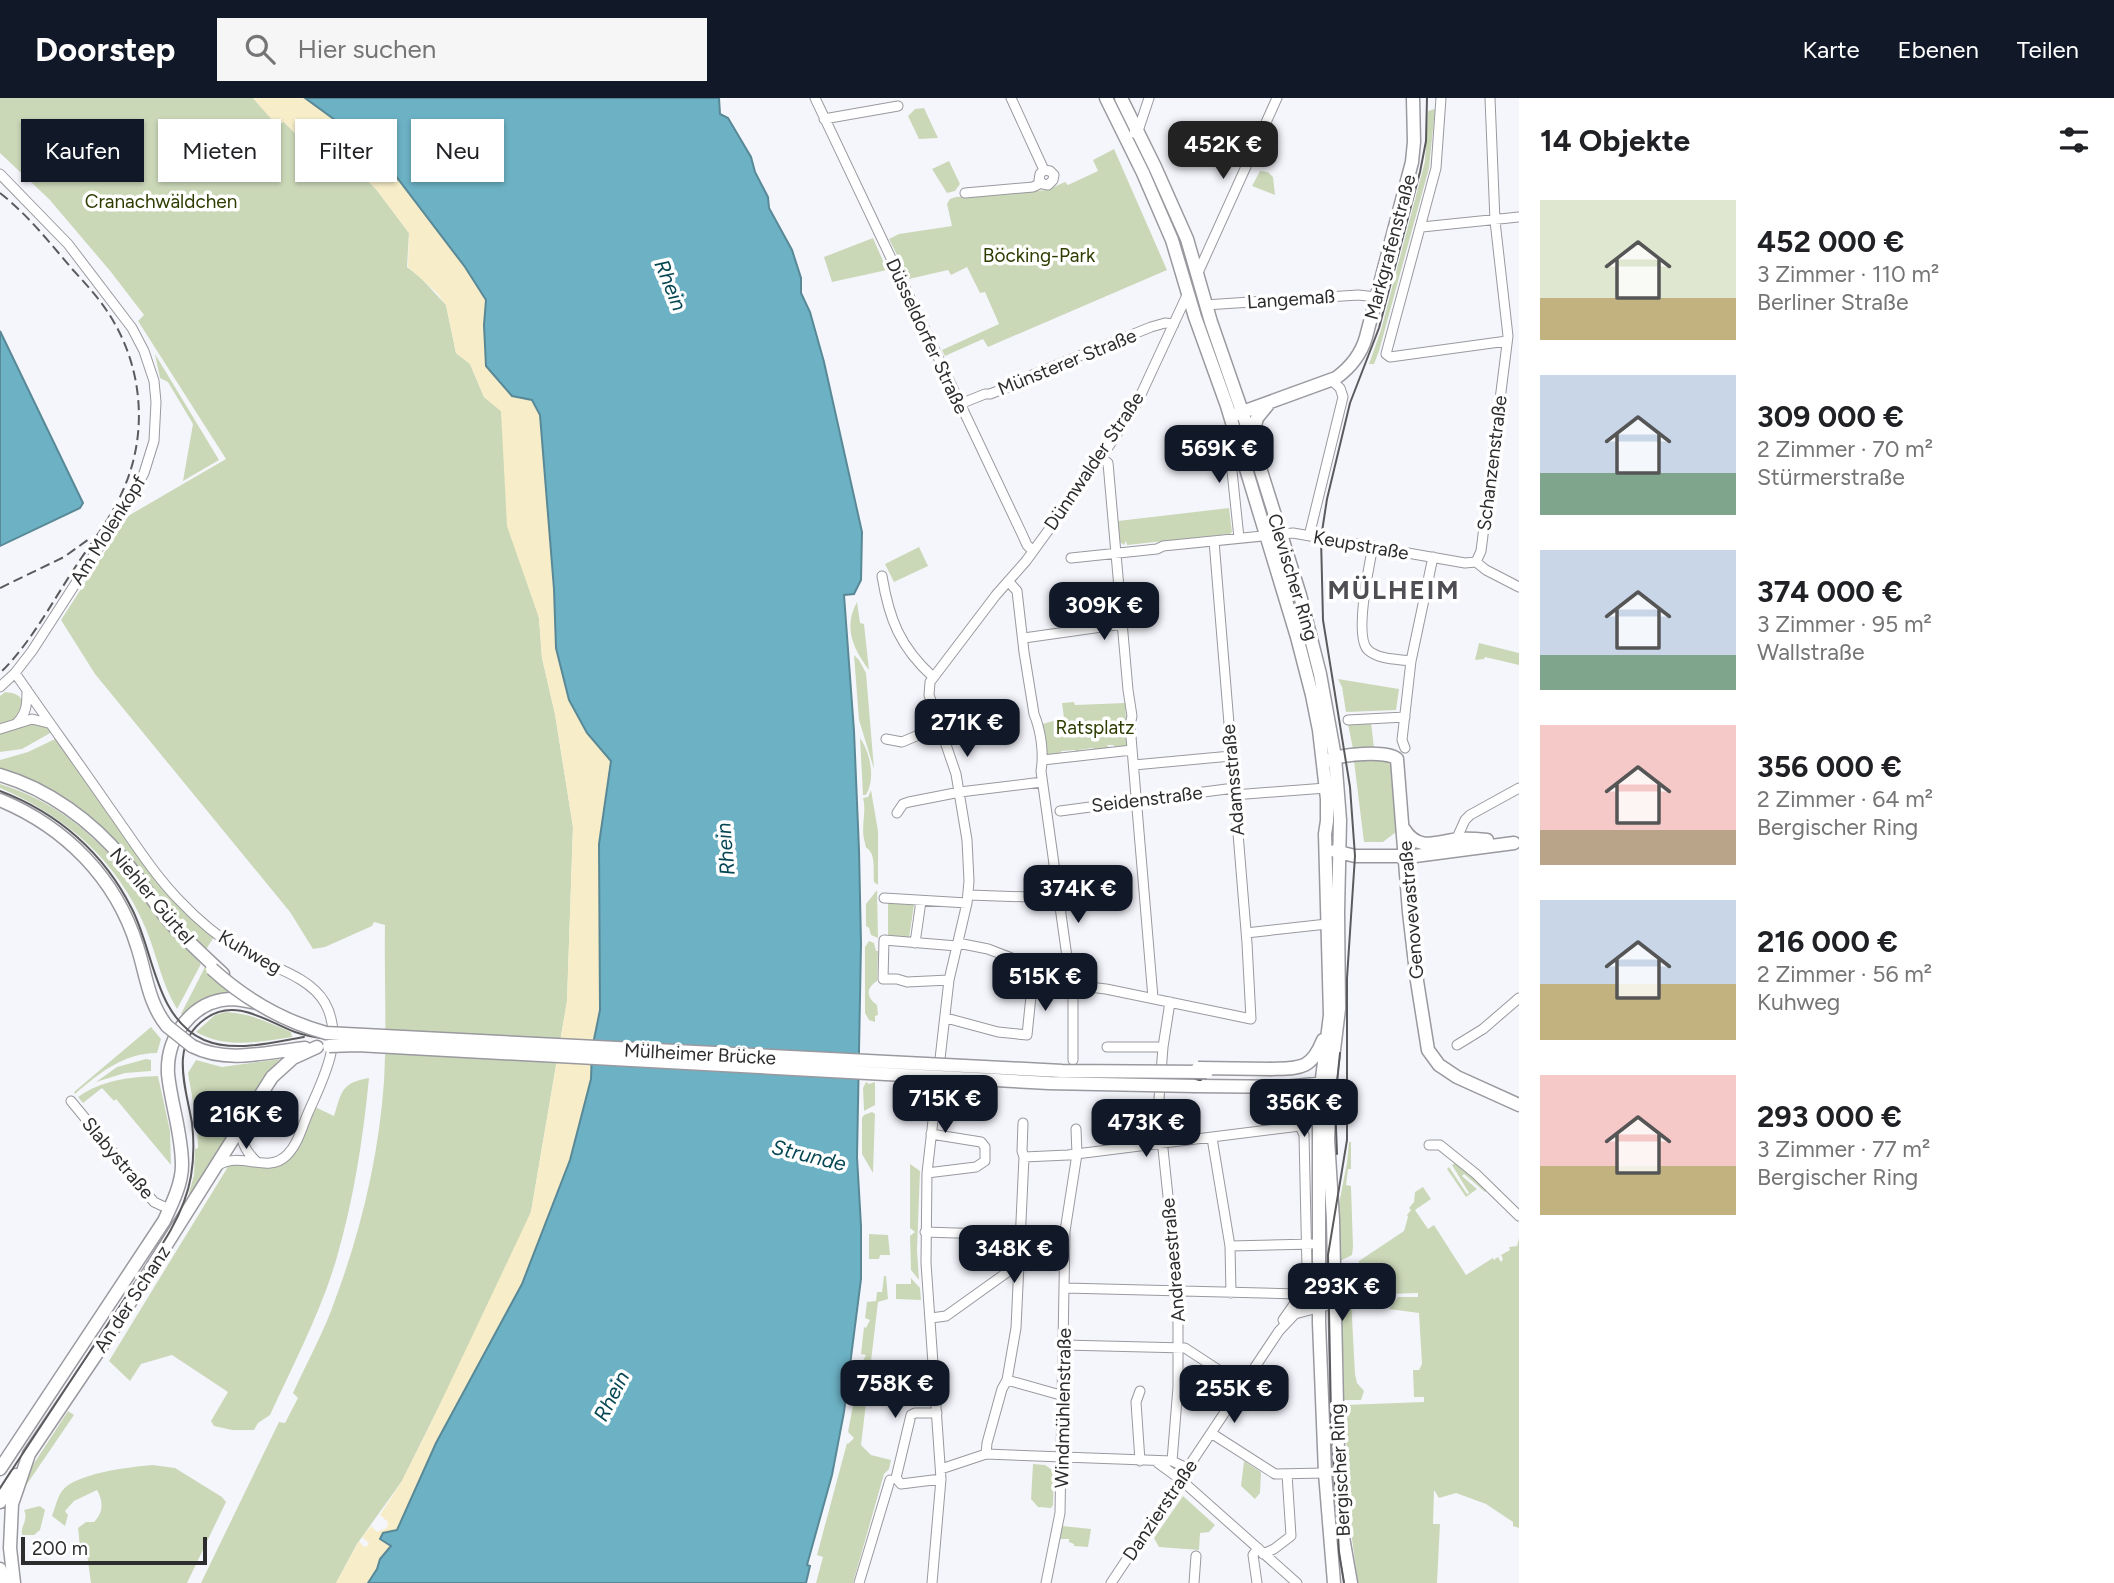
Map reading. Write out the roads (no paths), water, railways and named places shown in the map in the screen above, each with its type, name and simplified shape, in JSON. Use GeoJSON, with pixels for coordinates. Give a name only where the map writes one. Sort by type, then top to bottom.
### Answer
{"type":"FeatureCollection","features":[{"type":"Feature","properties":{"kind":"main road","name":"Clevischer Ring"},"geometry":{"type":"LineString","coordinates":[[1106,98],[1172,240],[1188,293],[1236,414],[1252,442],[1313,642],[1335,757],[1340,820],[1338,1019],[1324,1081]]}},
{"type":"Feature","properties":{"kind":"main road","name":"Markgrafenstraße"},"geometry":{"type":"LineString","coordinates":[[1236,414],[1331,380],[1341,375],[1358,357],[1364,346],[1372,296],[1412,163],[1413,98]]}},
{"type":"Feature","properties":{"kind":"main road","name":"Clevischer Ring"},"geometry":{"type":"LineString","coordinates":[[1124,102],[1187,239],[1236,414],[1236,438],[1308,674],[1326,788],[1330,1004],[1328,1030]]}},
{"type":"Feature","properties":{"kind":"main road"},"geometry":{"type":"LineString","coordinates":[[1172,240],[1181,239],[1192,259]]}},
{"type":"Feature","properties":{"kind":"main road"},"geometry":{"type":"LineString","coordinates":[[1188,293],[1196,275]]}},
{"type":"Feature","properties":{"kind":"main road"},"geometry":{"type":"LineString","coordinates":[[1252,442],[1255,423],[1270,402]]}},
{"type":"Feature","properties":{"kind":"main road","name":"Genovevastraße"},"geometry":{"type":"LineString","coordinates":[[1335,757],[1386,754],[1395,757],[1399,762],[1416,981],[1425,1038],[1431,1055],[1457,1077],[1519,1105]]}},
{"type":"Feature","properties":{"kind":"main road"},"geometry":{"type":"LineString","coordinates":[[1323,771],[1327,762],[1335,757]]}},
{"type":"Feature","properties":{"kind":"main road","name":"Niehler Gürtel"},"geometry":{"type":"LineString","coordinates":[[0,777],[36,789],[57,800],[93,829],[123,858],[168,919],[212,969]]}},
{"type":"Feature","properties":{"kind":"main road","name":"Niehler Gürtel"},"geometry":{"type":"LineString","coordinates":[[0,800],[28,813],[54,830],[76,847],[99,872],[130,925],[152,1000],[167,1026],[192,1046],[209,1053],[231,1056],[314,1048]]}},
{"type":"Feature","properties":{"kind":"main road"},"geometry":{"type":"LineString","coordinates":[[1327,821],[1331,846],[1339,853],[1363,856],[1406,857],[1516,843]]}},
{"type":"Feature","properties":{"kind":"main road"},"geometry":{"type":"LineString","coordinates":[[1404,829],[1416,842],[1436,844]]}},
{"type":"Feature","properties":{"kind":"main road"},"geometry":{"type":"LineString","coordinates":[[1338,963],[1349,861],[1394,847],[1402,837],[1404,829]]}},
{"type":"Feature","properties":{"kind":"main road"},"geometry":{"type":"LineString","coordinates":[[1406,857],[1436,844],[1457,839],[1516,843]]}},
{"type":"Feature","properties":{"kind":"main road","name":"Niehler Gürtel"},"geometry":{"type":"LineString","coordinates":[[200,957],[238,987],[300,1023]]}},
{"type":"Feature","properties":{"kind":"main road","name":"Mülheimer Brücke"},"geometry":{"type":"LineString","coordinates":[[212,969],[229,984],[280,1017],[326,1033],[1048,1071],[1207,1072],[1222,1073],[1254,1087]]}},
{"type":"Feature","properties":{"kind":"main road","name":"An der Schanz"},"geometry":{"type":"LineString","coordinates":[[3,1462],[164,1221],[169,1209],[182,1168],[181,1146],[168,1072],[174,1038],[182,1025],[201,1007],[234,999],[258,1003]]}},
{"type":"Feature","properties":{"kind":"main road","name":"Mülheimer Brücke"},"geometry":{"type":"LineString","coordinates":[[300,1023],[326,1030],[356,1033],[882,1061],[1046,1068],[1271,1069]]}},
{"type":"Feature","properties":{"kind":"main road"},"geometry":{"type":"LineString","coordinates":[[1319,1116],[1307,1096],[1280,1087],[1266,1078],[1266,1073],[1271,1069],[1306,1065],[1315,1057],[1328,1030]]}},
{"type":"Feature","properties":{"kind":"main road","name":"Bergischer Ring"},"geometry":{"type":"LineString","coordinates":[[1328,1030],[1319,1116],[1315,1247],[1325,1473],[1334,1583]]}},
{"type":"Feature","properties":{"kind":"main road","name":"Mülheimer Brücke"},"geometry":{"type":"LineString","coordinates":[[314,1048],[357,1045],[1049,1083],[1280,1087],[1324,1081]]}},
{"type":"Feature","properties":{"kind":"main road","name":"An der Schanz"},"geometry":{"type":"LineString","coordinates":[[14,1583],[11,1558],[12,1504],[29,1454],[110,1334],[272,1077],[282,1066],[314,1048]]}},
{"type":"Feature","properties":{"kind":"main road"},"geometry":{"type":"LineString","coordinates":[[1271,1069],[1300,1070],[1324,1081]]}},
{"type":"Feature","properties":{"kind":"main road","name":"Bergischer Ring"},"geometry":{"type":"LineString","coordinates":[[1324,1081],[1343,1525],[1350,1583]]}},
{"type":"Feature","properties":{"kind":"main road"},"geometry":{"type":"LineString","coordinates":[[1319,1328],[1331,1335],[1335,1357]]}},
{"type":"Feature","properties":{"kind":"main road"},"geometry":{"type":"LineString","coordinates":[[0,1502],[29,1454]]}},
{"type":"Feature","properties":{"kind":"main road"},"geometry":{"type":"LineString","coordinates":[[0,1547],[11,1558]]}},
{"type":"Feature","properties":{"kind":"main road"},"geometry":{"type":"LineString","coordinates":[[0,1569],[4,1583]]}},
{"type":"Feature","properties":{"kind":"street","name":"Düsseldorfer Straße"},"geometry":{"type":"LineString","coordinates":[[815,98],[1027,545],[1033,551]]}},
{"type":"Feature","properties":{"kind":"street"},"geometry":{"type":"LineString","coordinates":[[965,193],[1033,187],[1041,183],[1039,177],[1044,170],[1011,98]]}},
{"type":"Feature","properties":{"kind":"street"},"geometry":{"type":"LineString","coordinates":[[1120,126],[1129,132],[1138,131],[1148,98]]}},
{"type":"Feature","properties":{"kind":"street"},"geometry":{"type":"LineString","coordinates":[[1124,102],[1136,109],[1145,104],[1148,98]]}},
{"type":"Feature","properties":{"kind":"street"},"geometry":{"type":"LineString","coordinates":[[1196,275],[1277,98]]}},
{"type":"Feature","properties":{"kind":"street"},"geometry":{"type":"LineString","coordinates":[[1441,98],[1436,168],[1387,355],[1507,341]]}},
{"type":"Feature","properties":{"kind":"street","name":"Schanzenstraße"},"geometry":{"type":"LineString","coordinates":[[1476,562],[1481,551],[1507,341],[1495,221],[1490,98]]}},
{"type":"Feature","properties":{"kind":"street"},"geometry":{"type":"LineString","coordinates":[[824,119],[898,106]]}},
{"type":"Feature","properties":{"kind":"street","name":"Am Molenkopf"},"geometry":{"type":"LineString","coordinates":[[0,174],[68,244],[132,328],[144,351],[156,402],[156,423],[150,457],[132,496],[15,673],[0,687]]}},
{"type":"Feature","properties":{"kind":"street"},"geometry":{"type":"LineString","coordinates":[[1422,227],[1519,217]]}},
{"type":"Feature","properties":{"kind":"street","name":"Dünnwalder Straße"},"geometry":{"type":"LineString","coordinates":[[933,677],[1033,551],[1101,458],[1137,403],[1188,293]]}},
{"type":"Feature","properties":{"kind":"street","name":"Langemaß"},"geometry":{"type":"LineString","coordinates":[[1205,305],[1372,296]]}},
{"type":"Feature","properties":{"kind":"street","name":"Münsterer Straße"},"geometry":{"type":"LineString","coordinates":[[960,404],[1028,379],[1032,374],[1151,327],[1165,323],[1174,324]]}},
{"type":"Feature","properties":{"kind":"street"},"geometry":{"type":"LineString","coordinates":[[1309,536],[1343,397],[1340,388],[1331,380]]}},
{"type":"Feature","properties":{"kind":"street","name":"Clevischer Ring"},"geometry":{"type":"LineString","coordinates":[[1236,438],[1230,453],[1239,538]]}},
{"type":"Feature","properties":{"kind":"street"},"geometry":{"type":"LineString","coordinates":[[1101,458],[1108,463],[1117,554],[1153,998]]}},
{"type":"Feature","properties":{"kind":"street","name":"Keupstraße"},"geometry":{"type":"LineString","coordinates":[[1071,558],[1293,533],[1465,563],[1476,562],[1519,587]]}},
{"type":"Feature","properties":{"kind":"street","name":"Adamsstraße"},"geometry":{"type":"LineString","coordinates":[[1170,1002],[1251,1019],[1213,541]]}},
{"type":"Feature","properties":{"kind":"street"},"geometry":{"type":"LineString","coordinates":[[1373,546],[1363,600],[1363,642],[1370,652],[1380,657],[1411,661]]}},
{"type":"Feature","properties":{"kind":"street"},"geometry":{"type":"LineString","coordinates":[[1405,748],[1402,740],[1411,661],[1433,557]]}},
{"type":"Feature","properties":{"kind":"street"},"geometry":{"type":"LineString","coordinates":[[881,576],[894,628],[914,657],[933,677],[928,689],[929,695],[960,792],[968,857],[968,899],[948,980],[946,1018],[927,1173],[925,1232],[941,1474],[932,1583]]}},
{"type":"Feature","properties":{"kind":"street"},"geometry":{"type":"LineString","coordinates":[[1009,582],[1017,591],[1024,652],[1043,760],[1042,782],[1053,812],[1059,898],[1068,965],[1064,978]]}},
{"type":"Feature","properties":{"kind":"street"},"geometry":{"type":"LineString","coordinates":[[1024,638],[1123,624]]}},
{"type":"Feature","properties":{"kind":"street","name":"Kuhweg"},"geometry":{"type":"LineString","coordinates":[[15,673],[145,860],[180,901],[220,937],[313,989],[323,1000],[332,1022],[331,1058],[297,1141],[286,1157],[274,1163],[226,1160],[216,1167]]}},
{"type":"Feature","properties":{"kind":"street"},"geometry":{"type":"LineString","coordinates":[[17,723],[26,708],[27,690]]}},
{"type":"Feature","properties":{"kind":"street"},"geometry":{"type":"LineString","coordinates":[[1349,720],[1405,716]]}},
{"type":"Feature","properties":{"kind":"street"},"geometry":{"type":"LineString","coordinates":[[0,729],[40,719],[50,724]]}},
{"type":"Feature","properties":{"kind":"street"},"geometry":{"type":"LineString","coordinates":[[886,739],[902,742],[940,726]]}},
{"type":"Feature","properties":{"kind":"street"},"geometry":{"type":"LineString","coordinates":[[1043,760],[1132,750]]}},
{"type":"Feature","properties":{"kind":"street"},"geometry":{"type":"LineString","coordinates":[[1134,765],[1231,756]]}},
{"type":"Feature","properties":{"kind":"street"},"geometry":{"type":"LineString","coordinates":[[897,813],[903,804],[909,802],[960,792],[1042,782]]}},
{"type":"Feature","properties":{"kind":"street","name":"Seidenstraße"},"geometry":{"type":"LineString","coordinates":[[1053,812],[1234,792],[1326,788]]}},
{"type":"Feature","properties":{"kind":"street"},"geometry":{"type":"LineString","coordinates":[[1457,839],[1470,815],[1519,788]]}},
{"type":"Feature","properties":{"kind":"street"},"geometry":{"type":"LineString","coordinates":[[884,898],[921,901],[1059,898]]}},
{"type":"Feature","properties":{"kind":"street"},"geometry":{"type":"LineString","coordinates":[[915,943],[921,901]]}},
{"type":"Feature","properties":{"kind":"street"},"geometry":{"type":"LineString","coordinates":[[1246,933],[1327,924]]}},
{"type":"Feature","properties":{"kind":"street"},"geometry":{"type":"LineString","coordinates":[[948,980],[907,982],[883,979],[884,940],[988,948],[1064,978],[1073,985],[1170,1002],[1159,1100]]}},
{"type":"Feature","properties":{"kind":"street"},"geometry":{"type":"LineString","coordinates":[[946,1018],[998,1032],[1027,1035],[1034,967]]}},
{"type":"Feature","properties":{"kind":"street"},"geometry":{"type":"LineString","coordinates":[[1073,985],[1073,1060]]}},
{"type":"Feature","properties":{"kind":"street"},"geometry":{"type":"LineString","coordinates":[[1457,1045],[1483,1029],[1519,998]]}},
{"type":"Feature","properties":{"kind":"street"},"geometry":{"type":"LineString","coordinates":[[1107,1047],[1163,1047]]}},
{"type":"Feature","properties":{"kind":"street","name":"Slabystraße"},"geometry":{"type":"LineString","coordinates":[[71,1101],[154,1202],[169,1209]]}},
{"type":"Feature","properties":{"kind":"street"},"geometry":{"type":"LineString","coordinates":[[986,1454],[990,1429],[1007,1380],[1016,1328],[1023,1124]]}},
{"type":"Feature","properties":{"kind":"street"},"geometry":{"type":"LineString","coordinates":[[242,1125],[241,1138],[247,1152],[259,1163]]}},
{"type":"Feature","properties":{"kind":"street","name":"Bergischer Ring"},"geometry":{"type":"LineString","coordinates":[[1212,1138],[1300,1126],[1304,1135],[1315,1247],[1307,1269],[1311,1271]]}},
{"type":"Feature","properties":{"kind":"street","name":"Windmühlenstraße"},"geometry":{"type":"LineString","coordinates":[[1046,1583],[1060,1513],[1065,1231],[1077,1154],[1076,1129]]}},
{"type":"Feature","properties":{"kind":"street","name":"Andreaestraße"},"geometry":{"type":"LineString","coordinates":[[1161,1130],[1178,1291],[1179,1347],[1172,1461]]}},
{"type":"Feature","properties":{"kind":"street"},"geometry":{"type":"LineString","coordinates":[[927,1173],[976,1167],[984,1163],[985,1155],[985,1147],[981,1142],[931,1134]]}},
{"type":"Feature","properties":{"kind":"street"},"geometry":{"type":"LineString","coordinates":[[1023,1154],[1077,1154],[1212,1138],[1230,1246],[1231,1293]]}},
{"type":"Feature","properties":{"kind":"street"},"geometry":{"type":"LineString","coordinates":[[1429,1145],[1440,1145],[1452,1154],[1519,1216]]}},
{"type":"Feature","properties":{"kind":"street"},"geometry":{"type":"LineString","coordinates":[[931,1318],[946,1316],[1065,1231]]}},
{"type":"Feature","properties":{"kind":"street"},"geometry":{"type":"LineString","coordinates":[[925,1232],[1021,1235]]}},
{"type":"Feature","properties":{"kind":"street"},"geometry":{"type":"LineString","coordinates":[[1230,1246],[1315,1247]]}},
{"type":"Feature","properties":{"kind":"street","name":"Danzierstraße"},"geometry":{"type":"LineString","coordinates":[[1279,1331],[1280,1324],[1300,1294],[1311,1271],[1315,1247]]}},
{"type":"Feature","properties":{"kind":"street"},"geometry":{"type":"LineString","coordinates":[[1065,1288],[1300,1294]]}},
{"type":"Feature","properties":{"kind":"street","name":"Danzierstraße"},"geometry":{"type":"LineString","coordinates":[[1111,1583],[1279,1331],[1289,1319],[1302,1312],[1325,1306],[1335,1298]]}},
{"type":"Feature","properties":{"kind":"street"},"geometry":{"type":"LineString","coordinates":[[1302,1312],[1315,1316],[1319,1328]]}},
{"type":"Feature","properties":{"kind":"street"},"geometry":{"type":"LineString","coordinates":[[1064,1345],[1179,1347],[1189,1350],[1263,1399]]}},
{"type":"Feature","properties":{"kind":"street"},"geometry":{"type":"LineString","coordinates":[[1007,1380],[1064,1396]]}},
{"type":"Feature","properties":{"kind":"street"},"geometry":{"type":"LineString","coordinates":[[1140,1391],[1136,1402],[1140,1461]]}},
{"type":"Feature","properties":{"kind":"street"},"geometry":{"type":"LineString","coordinates":[[859,1583],[911,1415],[937,1413]]}},
{"type":"Feature","properties":{"kind":"street"},"geometry":{"type":"LineString","coordinates":[[1211,1433],[1270,1473],[1325,1473]]}},
{"type":"Feature","properties":{"kind":"street"},"geometry":{"type":"LineString","coordinates":[[893,1479],[901,1484],[941,1474],[947,1469],[986,1454],[1172,1461],[1187,1468]]}},
{"type":"Feature","properties":{"kind":"street"},"geometry":{"type":"LineString","coordinates":[[1156,1461],[1164,1465],[1297,1583]]}},
{"type":"Feature","properties":{"kind":"street"},"geometry":{"type":"LineString","coordinates":[[1256,1583],[1253,1555],[1274,1549],[1291,1536],[1287,1474]]}},
{"type":"Feature","properties":{"kind":"street"},"geometry":{"type":"LineString","coordinates":[[1194,1583],[1196,1556]]}},
{"type":"Feature","properties":{"kind":"water"},"geometry":{"type":"Polygon","coordinates":[[[305,98],[719,98],[720,114],[728,118],[751,157],[755,172],[768,197],[769,208],[792,250],[801,278],[801,293],[810,312],[824,362],[862,532],[861,580],[854,594],[844,595],[859,850],[861,944],[857,1157],[861,1279],[844,1412],[832,1475],[807,1565],[810,1566],[806,1583],[368,1583],[380,1559],[391,1546],[380,1539],[383,1533],[397,1530],[436,1443],[522,1284],[570,1160],[591,1079],[592,1049],[600,1010],[599,844],[611,761],[587,733],[569,700],[556,648],[540,415],[532,400],[512,396],[486,366],[486,300],[465,267],[397,178],[397,119],[334,119],[305,98]]]}},
{"type":"Feature","properties":{"kind":"water"},"geometry":{"type":"Polygon","coordinates":[[[0,331],[83,503],[80,508],[0,546],[0,331]]]}},
{"type":"Feature","properties":{"kind":"tram line"},"geometry":{"type":"LineString","coordinates":[[1344,1583],[1339,1552],[1331,1418],[1328,1255],[1347,1140],[1347,978],[1355,856],[1350,787],[1323,620],[1321,538],[1327,499],[1350,403],[1379,328],[1420,172],[1426,141],[1427,98]]}},
{"type":"Feature","properties":{"kind":"tram line"},"geometry":{"type":"LineString","coordinates":[[0,791],[60,823],[108,870],[132,909],[165,1000],[188,1030],[204,1040],[228,1046],[304,1037]]}},
{"type":"Feature","properties":{"kind":"tram line"},"geometry":{"type":"LineString","coordinates":[[0,1488],[163,1244],[180,1211],[191,1176],[193,1149],[183,1054],[194,1029],[216,1013],[228,1010],[250,1013],[299,1033],[331,1039],[1068,1078],[1201,1080]]}},
{"type":"Feature","properties":{"kind":"tram line"},"geometry":{"type":"LineString","coordinates":[[1337,1154],[1335,1102],[1340,1053]]}},
{"type":"Feature","properties":{"kind":"railway"},"geometry":{"type":"LineString","coordinates":[[0,193],[38,230],[107,311],[128,352],[138,397],[139,420],[132,466],[114,509],[31,637],[0,673]]}},
{"type":"Feature","properties":{"kind":"railway"},"geometry":{"type":"LineString","coordinates":[[0,588],[64,557],[89,539]]}},
{"type":"Feature","properties":{"kind":"district","name":"MÜLHEIM"},"geometry":{"type":"Point","coordinates":[1394,590]}},
{"type":"Feature","properties":{"kind":"park label","name":"Cranachwäldchen"},"geometry":{"type":"Point","coordinates":[161,201]}},
{"type":"Feature","properties":{"kind":"park label","name":"Böcking-Park"},"geometry":{"type":"Point","coordinates":[1039,255]}},
{"type":"Feature","properties":{"kind":"park label","name":"Ratsplatz"},"geometry":{"type":"Point","coordinates":[1095,727]}},
{"type":"Feature","properties":{"kind":"water label","name":"Rhein"},"geometry":{"type":"Point","coordinates":[671,285]}},
{"type":"Feature","properties":{"kind":"water label","name":"Rhein"},"geometry":{"type":"Point","coordinates":[725,849]}},
{"type":"Feature","properties":{"kind":"water label","name":"Strunde"},"geometry":{"type":"Point","coordinates":[809,1155]}},
{"type":"Feature","properties":{"kind":"water label","name":"Rhein"},"geometry":{"type":"Point","coordinates":[611,1396]}}]}
